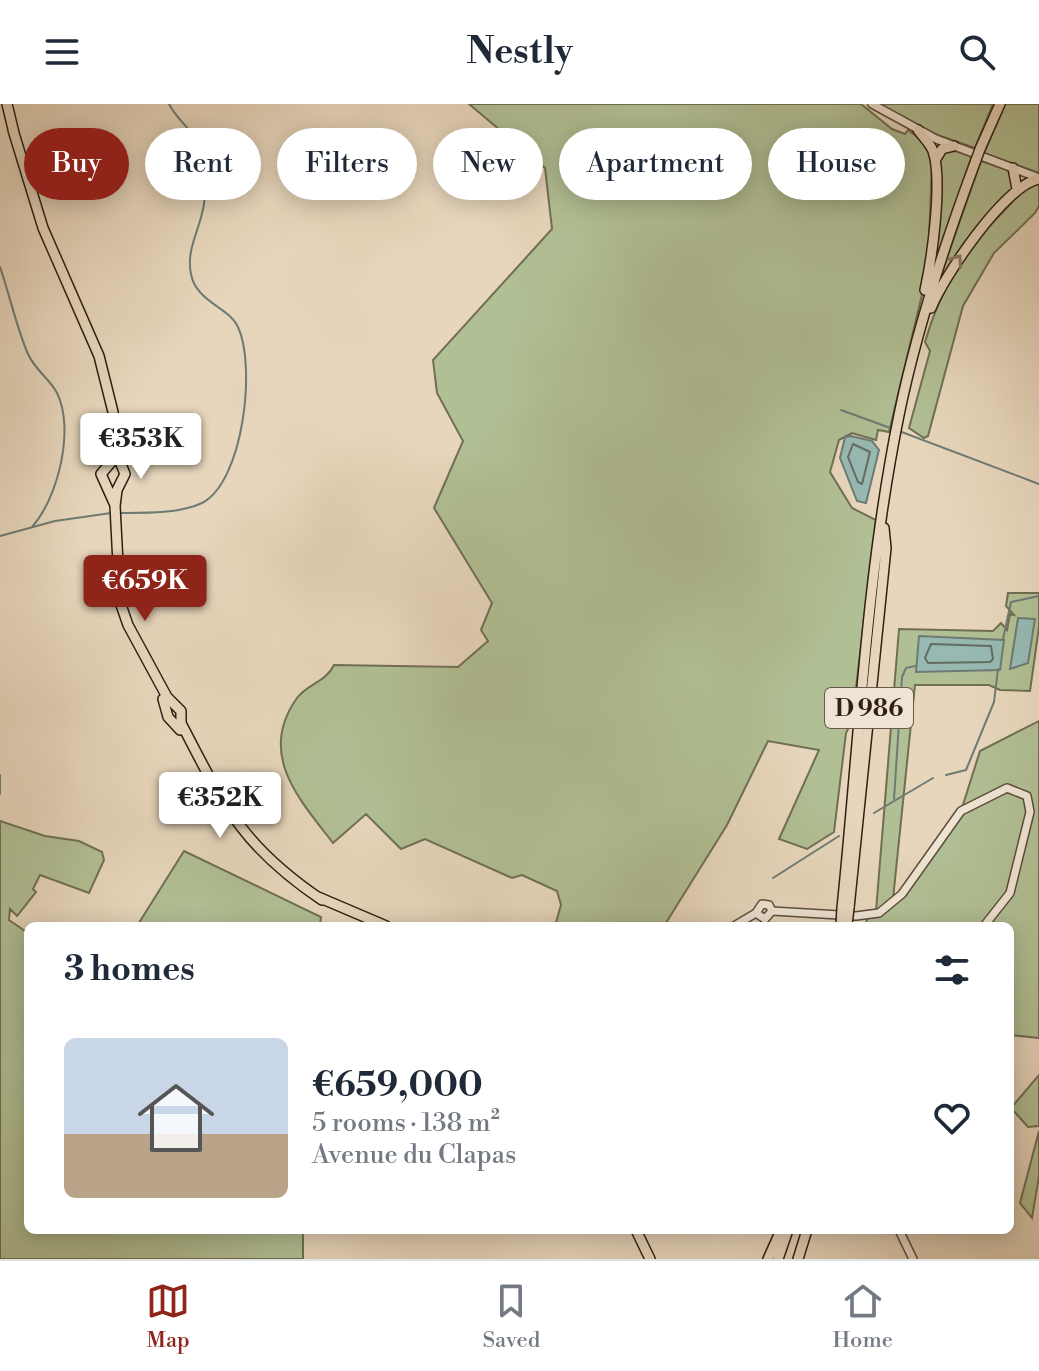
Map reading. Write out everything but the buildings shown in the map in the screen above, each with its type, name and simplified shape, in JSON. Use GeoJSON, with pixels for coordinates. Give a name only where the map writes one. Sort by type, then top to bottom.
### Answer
{"type":"FeatureCollection","features":[{"type":"Feature","properties":{"kind":"main road"},"geometry":{"type":"LineString","coordinates":[[7,104],[41,231],[92,343],[107,399],[115,450],[101,474],[115,506]]}},
{"type":"Feature","properties":{"kind":"main road","name":"D 986"},"geometry":{"type":"LineString","coordinates":[[844,922],[882,509],[900,411],[928,300],[980,149],[1000,104]]}},
{"type":"Feature","properties":{"kind":"main road"},"geometry":{"type":"LineString","coordinates":[[13,130],[43,228],[99,356],[125,477],[119,486],[115,506],[118,591],[123,614],[232,829],[252,852],[286,881],[376,922]]}},
{"type":"Feature","properties":{"kind":"main road"},"geometry":{"type":"LineString","coordinates":[[889,469],[894,418],[930,263],[935,162],[932,149],[918,130]]}},
{"type":"Feature","properties":{"kind":"main road"},"geometry":{"type":"LineString","coordinates":[[935,162],[940,151],[954,146]]}},
{"type":"Feature","properties":{"kind":"main road"},"geometry":{"type":"LineString","coordinates":[[1013,168],[1018,179],[1015,192]]}},
{"type":"Feature","properties":{"kind":"main road"},"geometry":{"type":"LineString","coordinates":[[900,411],[924,326],[939,289],[969,244],[1015,192],[1039,178]]}},
{"type":"Feature","properties":{"kind":"main road"},"geometry":{"type":"LineString","coordinates":[[107,465],[122,468]]}},
{"type":"Feature","properties":{"kind":"main road"},"geometry":{"type":"LineString","coordinates":[[105,484],[119,486]]}},
{"type":"Feature","properties":{"kind":"main road"},"geometry":{"type":"LineString","coordinates":[[174,714],[239,828],[264,856],[322,900]]}},
{"type":"Feature","properties":{"kind":"main road"},"geometry":{"type":"LineString","coordinates":[[211,789],[224,802]]}},
{"type":"Feature","properties":{"kind":"main road"},"geometry":{"type":"LineString","coordinates":[[638,1234],[653,1259]]}},
{"type":"Feature","properties":{"kind":"main road"},"geometry":{"type":"LineString","coordinates":[[646,1234],[653,1259]]}},
{"type":"Feature","properties":{"kind":"main road"},"geometry":{"type":"LineString","coordinates":[[768,1259],[779,1234]]}},
{"type":"Feature","properties":{"kind":"main road"},"geometry":{"type":"LineString","coordinates":[[778,1259],[787,1234]]}},
{"type":"Feature","properties":{"kind":"main road"},"geometry":{"type":"LineString","coordinates":[[798,1259],[806,1234]]}},
{"type":"Feature","properties":{"kind":"street"},"geometry":{"type":"LineString","coordinates":[[872,104],[954,146],[1039,178]]}},
{"type":"Feature","properties":{"kind":"street"},"geometry":{"type":"LineString","coordinates":[[741,922],[756,913],[765,919],[772,911],[856,916],[879,913],[902,894],[956,815],[1003,789],[1013,788],[1027,796],[1029,815],[1010,893],[987,922]]}},
{"type":"Feature","properties":{"kind":"street"},"geometry":{"type":"LineString","coordinates":[[901,1234],[913,1259]]}},
{"type":"Feature","properties":{"kind":"green space"},"geometry":{"type":"Polygon","coordinates":[[[469,104],[861,104],[891,128],[768,128],[768,200],[905,200],[905,134],[908,130],[928,145],[932,160],[928,270],[889,432],[878,430],[876,440],[852,433],[839,440],[830,472],[852,508],[876,520],[852,721],[846,733],[834,832],[807,849],[779,839],[819,750],[768,741],[727,825],[666,922],[556,922],[561,905],[557,891],[522,875],[512,878],[425,839],[401,849],[366,814],[333,843],[296,793],[282,757],[281,738],[286,719],[297,698],[331,671],[334,665],[458,667],[488,641],[481,630],[492,603],[434,508],[463,441],[437,393],[433,360],[552,229],[543,166],[543,128],[498,128],[469,104]]]}},
{"type":"Feature","properties":{"kind":"green space"},"geometry":{"type":"Polygon","coordinates":[[[877,104],[993,104],[975,148],[929,132],[877,104]]]}},
{"type":"Feature","properties":{"kind":"green space"},"geometry":{"type":"Polygon","coordinates":[[[1005,104],[1039,104],[1039,173],[984,153],[1005,104]]]}},
{"type":"Feature","properties":{"kind":"green space"},"geometry":{"type":"Polygon","coordinates":[[[950,150],[972,155],[932,275],[939,155],[950,150]]]}},
{"type":"Feature","properties":{"kind":"green space"},"geometry":{"type":"Polygon","coordinates":[[[981,161],[1009,170],[1016,187],[936,289],[981,161]]]}},
{"type":"Feature","properties":{"kind":"green space"},"geometry":{"type":"Polygon","coordinates":[[[1039,182],[1039,206],[1035,213],[994,253],[963,306],[928,436],[924,438],[909,428],[930,351],[925,342],[938,304],[956,270],[979,239],[1021,193],[1039,182]]]}},
{"type":"Feature","properties":{"kind":"green space"},"geometry":{"type":"Polygon","coordinates":[[[1008,593],[1039,593],[1039,627],[1030,691],[1000,690],[989,685],[915,685],[893,899],[876,911],[899,629],[993,631],[1001,623],[1007,630],[1010,614],[1014,615],[1006,606],[1008,593]]]}},
{"type":"Feature","properties":{"kind":"green space"},"geometry":{"type":"Polygon","coordinates":[[[1039,721],[1039,1038],[1014,1035],[1014,922],[866,922],[868,916],[889,907],[961,811],[980,751],[1039,721]]]}},
{"type":"Feature","properties":{"kind":"green space"},"geometry":{"type":"Polygon","coordinates":[[[0,821],[45,836],[79,841],[102,852],[104,860],[89,893],[40,875],[33,889],[36,892],[17,916],[10,909],[9,920],[24,930],[24,1234],[303,1234],[303,1259],[0,1259],[0,821]]]}},
{"type":"Feature","properties":{"kind":"green space"},"geometry":{"type":"Polygon","coordinates":[[[184,851],[321,917],[320,922],[140,922],[184,851]]]}},
{"type":"Feature","properties":{"kind":"green space"},"geometry":{"type":"Polygon","coordinates":[[[1039,1075],[1039,1126],[1028,1127],[1014,1111],[1014,1104],[1039,1075]]]}},
{"type":"Feature","properties":{"kind":"green space"},"geometry":{"type":"Polygon","coordinates":[[[1039,1131],[1039,1176],[1032,1218],[1020,1203],[1039,1131]]]}},
{"type":"Feature","properties":{"kind":"water"},"geometry":{"type":"Polygon","coordinates":[[[845,437],[872,441],[879,450],[866,503],[857,501],[840,458],[845,437]]]}},
{"type":"Feature","properties":{"kind":"water"},"geometry":{"type":"Polygon","coordinates":[[[1018,618],[1035,619],[1028,663],[1010,669],[1018,618]]]}},
{"type":"Feature","properties":{"kind":"water"},"geometry":{"type":"Polygon","coordinates":[[[919,636],[1004,640],[1000,670],[916,672],[919,636]]]}},
{"type":"Feature","properties":{"kind":"waterway"},"geometry":{"type":"LineString","coordinates":[[118,513],[150,513],[193,507],[216,491],[228,472],[237,448],[246,394],[246,367],[238,327],[228,314],[199,291],[191,274],[192,249],[205,195],[204,171],[194,137],[169,104]]}},
{"type":"Feature","properties":{"kind":"waterway"},"geometry":{"type":"LineString","coordinates":[[0,267],[28,354],[57,393],[62,408],[64,444],[61,463],[49,499],[32,527]]}},
{"type":"Feature","properties":{"kind":"waterway"},"geometry":{"type":"LineString","coordinates":[[841,410],[893,429]]}},
{"type":"Feature","properties":{"kind":"waterway"},"geometry":{"type":"LineString","coordinates":[[899,431],[1039,484]]}},
{"type":"Feature","properties":{"kind":"waterway"},"geometry":{"type":"LineString","coordinates":[[0,536],[55,521],[111,513]]}},
{"type":"Feature","properties":{"kind":"waterway"},"geometry":{"type":"LineString","coordinates":[[1003,639],[1011,602],[1039,596]]}},
{"type":"Feature","properties":{"kind":"waterway"},"geometry":{"type":"LineString","coordinates":[[894,799],[902,677],[906,668],[915,666]]}},
{"type":"Feature","properties":{"kind":"waterway"},"geometry":{"type":"LineString","coordinates":[[946,775],[966,770],[994,702],[998,669]]}},
{"type":"Feature","properties":{"kind":"waterway"},"geometry":{"type":"LineString","coordinates":[[0,775],[0,794]]}},
{"type":"Feature","properties":{"kind":"waterway"},"geometry":{"type":"LineString","coordinates":[[874,813],[933,778]]}},
{"type":"Feature","properties":{"kind":"waterway"},"geometry":{"type":"LineString","coordinates":[[773,878],[839,836]]}}]}
